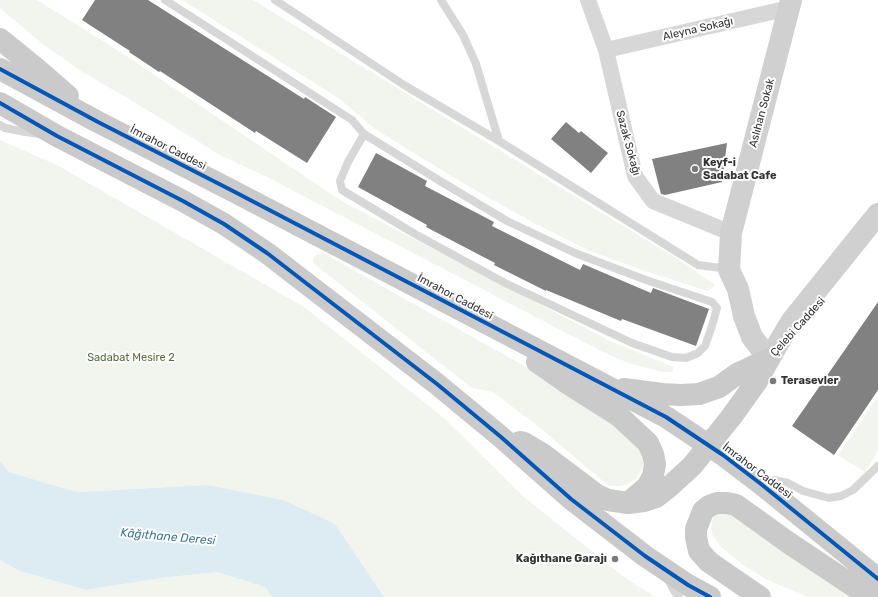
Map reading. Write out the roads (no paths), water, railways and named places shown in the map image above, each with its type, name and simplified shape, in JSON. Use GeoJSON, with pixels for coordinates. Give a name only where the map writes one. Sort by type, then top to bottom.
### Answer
{"type":"FeatureCollection","features":[{"type":"Feature","properties":{"kind":"main road","name":"Aslıhan Sokak"},"geometry":{"type":"LineString","coordinates":[[769,359],[752,337],[744,316],[738,289],[730,270],[731,233],[790,4]]}},
{"type":"Feature","properties":{"kind":"main road"},"geometry":{"type":"LineString","coordinates":[[0,39],[98,122]]}},
{"type":"Feature","properties":{"kind":"main road","name":"İmrahor Caddesi"},"geometry":{"type":"LineString","coordinates":[[0,68],[98,122],[666,417],[708,445],[761,484],[878,579]]}},
{"type":"Feature","properties":{"kind":"main road"},"geometry":{"type":"LineString","coordinates":[[0,103],[58,136],[183,201],[224,224],[267,252],[437,384],[501,437],[571,499],[633,547],[710,597]]}},
{"type":"Feature","properties":{"kind":"main road","name":"Çelebi Caddesi"},"geometry":{"type":"LineString","coordinates":[[769,359],[791,322],[878,214]]}},
{"type":"Feature","properties":{"kind":"main road","name":"Çelebi Caddesi"},"geometry":{"type":"LineString","coordinates":[[769,359],[794,334],[878,231]]}},
{"type":"Feature","properties":{"kind":"main road"},"geometry":{"type":"LineString","coordinates":[[498,330],[551,373],[619,416],[648,443],[653,454],[655,464],[653,476],[647,487],[628,503]]}},
{"type":"Feature","properties":{"kind":"main road"},"geometry":{"type":"LineString","coordinates":[[501,437],[524,443],[544,454],[596,495],[608,500],[628,503],[644,501],[656,497],[669,488],[692,466],[757,381],[769,359]]}},
{"type":"Feature","properties":{"kind":"main road"},"geometry":{"type":"LineString","coordinates":[[612,388],[662,394],[699,394],[719,387],[737,374],[769,359]]}},
{"type":"Feature","properties":{"kind":"main road"},"geometry":{"type":"LineString","coordinates":[[760,597],[709,562],[699,551],[696,529],[703,511],[709,506],[718,503],[736,505],[795,547],[870,597]]}},
{"type":"Feature","properties":{"kind":"street","name":"Sazak Sokağı"},"geometry":{"type":"LineString","coordinates":[[588,0],[606,50],[635,176],[653,201],[731,233]]}},
{"type":"Feature","properties":{"kind":"street","name":"Aleyna Sokağı"},"geometry":{"type":"LineString","coordinates":[[606,50],[790,4]]}},
{"type":"Feature","properties":{"kind":"lane"},"geometry":{"type":"LineString","coordinates":[[165,0],[352,120],[364,134],[440,182],[507,221],[575,253],[646,280],[712,302],[717,308],[705,346],[698,353],[686,358],[672,357],[632,343],[505,283],[415,234],[342,190],[340,181],[348,162],[364,134]]}},
{"type":"Feature","properties":{"kind":"lane"},"geometry":{"type":"LineString","coordinates":[[275,0],[404,85],[499,140],[698,265],[730,270]]}},
{"type":"Feature","properties":{"kind":"lane"},"geometry":{"type":"LineString","coordinates":[[441,0],[463,35],[476,64],[499,140]]}},
{"type":"Feature","properties":{"kind":"lane"},"geometry":{"type":"LineString","coordinates":[[0,125],[5,128],[25,132],[58,136]]}},
{"type":"Feature","properties":{"kind":"lane"},"geometry":{"type":"LineString","coordinates":[[761,484],[774,480],[788,483],[803,491],[829,498],[841,496],[853,490],[878,466]]}},
{"type":"Feature","properties":{"kind":"lane"},"geometry":{"type":"LineString","coordinates":[[662,567],[674,591],[679,597]]}},
{"type":"Feature","properties":{"kind":"water","name":"Kâğıthane Deresi"},"geometry":{"type":"Polygon","coordinates":[[[0,461],[9,472],[77,492],[207,485],[283,500],[335,524],[384,597],[272,597],[265,587],[217,572],[161,578],[86,590],[20,571],[0,560],[0,461]]]}},
{"type":"Feature","properties":{"kind":"place","name":"Keyf-i Sadabat Cafe"},"geometry":{"type":"Point","coordinates":[695,169]}},
{"type":"Feature","properties":{"kind":"place","name":"Terasevler"},"geometry":{"type":"Point","coordinates":[773,381]}},
{"type":"Feature","properties":{"kind":"place","name":"Kağıthane Garajı"},"geometry":{"type":"Point","coordinates":[615,559]}},
{"type":"Feature","properties":{"kind":"park label","name":"Sadabat Mesire 2"},"geometry":{"type":"Point","coordinates":[131,358]}}]}
